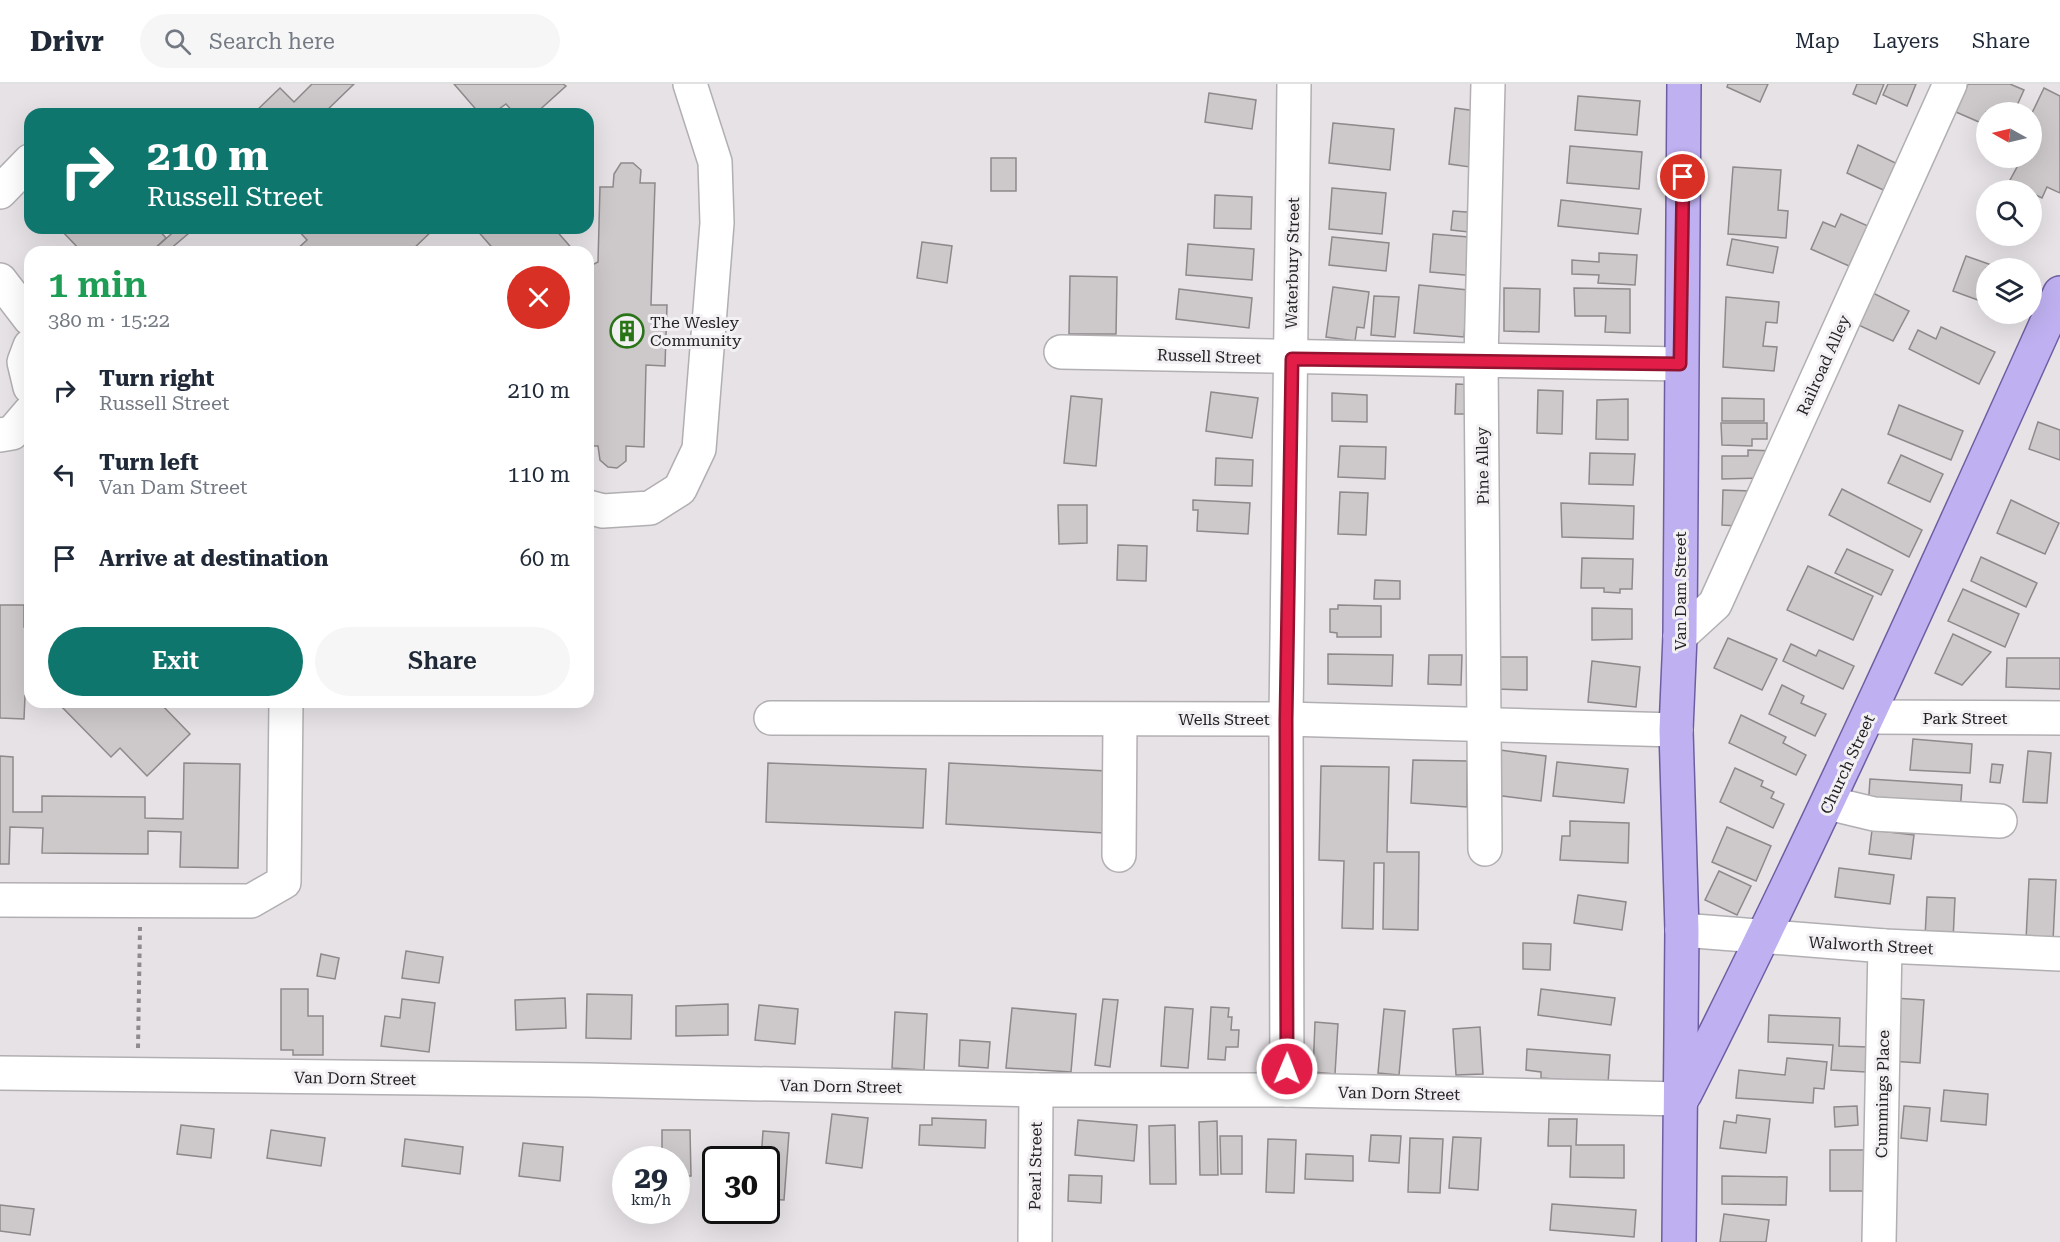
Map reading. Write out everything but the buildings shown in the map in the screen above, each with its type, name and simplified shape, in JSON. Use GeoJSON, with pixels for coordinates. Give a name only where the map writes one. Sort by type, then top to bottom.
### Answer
{"type":"FeatureCollection","features":[{"type":"Feature","properties":{"kind":"main road","name":"Van Dam Street"},"geometry":{"type":"LineString","coordinates":[[1682,1099],[1682,930],[1676,730],[1680,636],[1680,364],[1684,84]]}},
{"type":"Feature","properties":{"kind":"main road","name":"Church Street"},"geometry":{"type":"LineString","coordinates":[[1679,1242],[1682,1099],[1764,938],[1869,717],[2060,293]]}},
{"type":"Feature","properties":{"kind":"street"},"geometry":{"type":"LineString","coordinates":[[594,509],[603,511],[650,508],[680,489],[699,449],[717,223],[715,162],[690,84]]}},
{"type":"Feature","properties":{"kind":"street","name":"Waterbury Street"},"geometry":{"type":"LineString","coordinates":[[1287,1090],[1286,719],[1294,84]]}},
{"type":"Feature","properties":{"kind":"street","name":"Pine Alley"},"geometry":{"type":"LineString","coordinates":[[1485,849],[1481,360],[1488,84]]}},
{"type":"Feature","properties":{"kind":"street","name":"Railroad Alley"},"geometry":{"type":"LineString","coordinates":[[1680,636],[1714,604],[1950,84]]}},
{"type":"Feature","properties":{"kind":"street"},"geometry":{"type":"LineString","coordinates":[[0,192],[24,167]]}},
{"type":"Feature","properties":{"kind":"street"},"geometry":{"type":"LineString","coordinates":[[0,280],[24,311]]}},
{"type":"Feature","properties":{"kind":"street","name":"Russell Street"},"geometry":{"type":"LineString","coordinates":[[1061,352],[1292,359],[1680,364]]}},
{"type":"Feature","properties":{"kind":"street"},"geometry":{"type":"LineString","coordinates":[[0,435],[12,433],[24,419]]}},
{"type":"Feature","properties":{"kind":"street"},"geometry":{"type":"LineString","coordinates":[[0,900],[250,900],[285,882],[286,708]]}},
{"type":"Feature","properties":{"kind":"street","name":"Park Street"},"geometry":{"type":"LineString","coordinates":[[1869,717],[2060,718]]}},
{"type":"Feature","properties":{"kind":"street","name":"Wells Street"},"geometry":{"type":"LineString","coordinates":[[771,718],[1286,719],[1676,730]]}},
{"type":"Feature","properties":{"kind":"street"},"geometry":{"type":"LineString","coordinates":[[1119,855],[1120,720]]}},
{"type":"Feature","properties":{"kind":"street"},"geometry":{"type":"LineString","coordinates":[[1828,803],[1874,814],[2000,821]]}},
{"type":"Feature","properties":{"kind":"street","name":"Walworth Street"},"geometry":{"type":"LineString","coordinates":[[1682,930],[1885,946],[2060,954]]}},
{"type":"Feature","properties":{"kind":"street","name":"Cummings Place"},"geometry":{"type":"LineString","coordinates":[[1879,1242],[1885,946]]}},
{"type":"Feature","properties":{"kind":"street","name":"Van Dorn Street"},"geometry":{"type":"LineString","coordinates":[[0,1073],[589,1080],[1036,1090],[1287,1090],[1682,1099]]}},
{"type":"Feature","properties":{"kind":"street","name":"Pearl Street"},"geometry":{"type":"LineString","coordinates":[[1035,1242],[1036,1090]]}},
{"type":"Feature","properties":{"kind":"path"},"geometry":{"type":"LineString","coordinates":[[137,1076],[140,900]]}},
{"type":"Feature","properties":{"kind":"place","name":"The Wesley Community"},"geometry":{"type":"Point","coordinates":[627,331]}},
{"type":"Feature","properties":{"kind":"route"},"geometry":{"type":"LineString","coordinates":[[1287,1069],[1286,719],[1292,359],[1680,364],[1683,177]]}}]}
